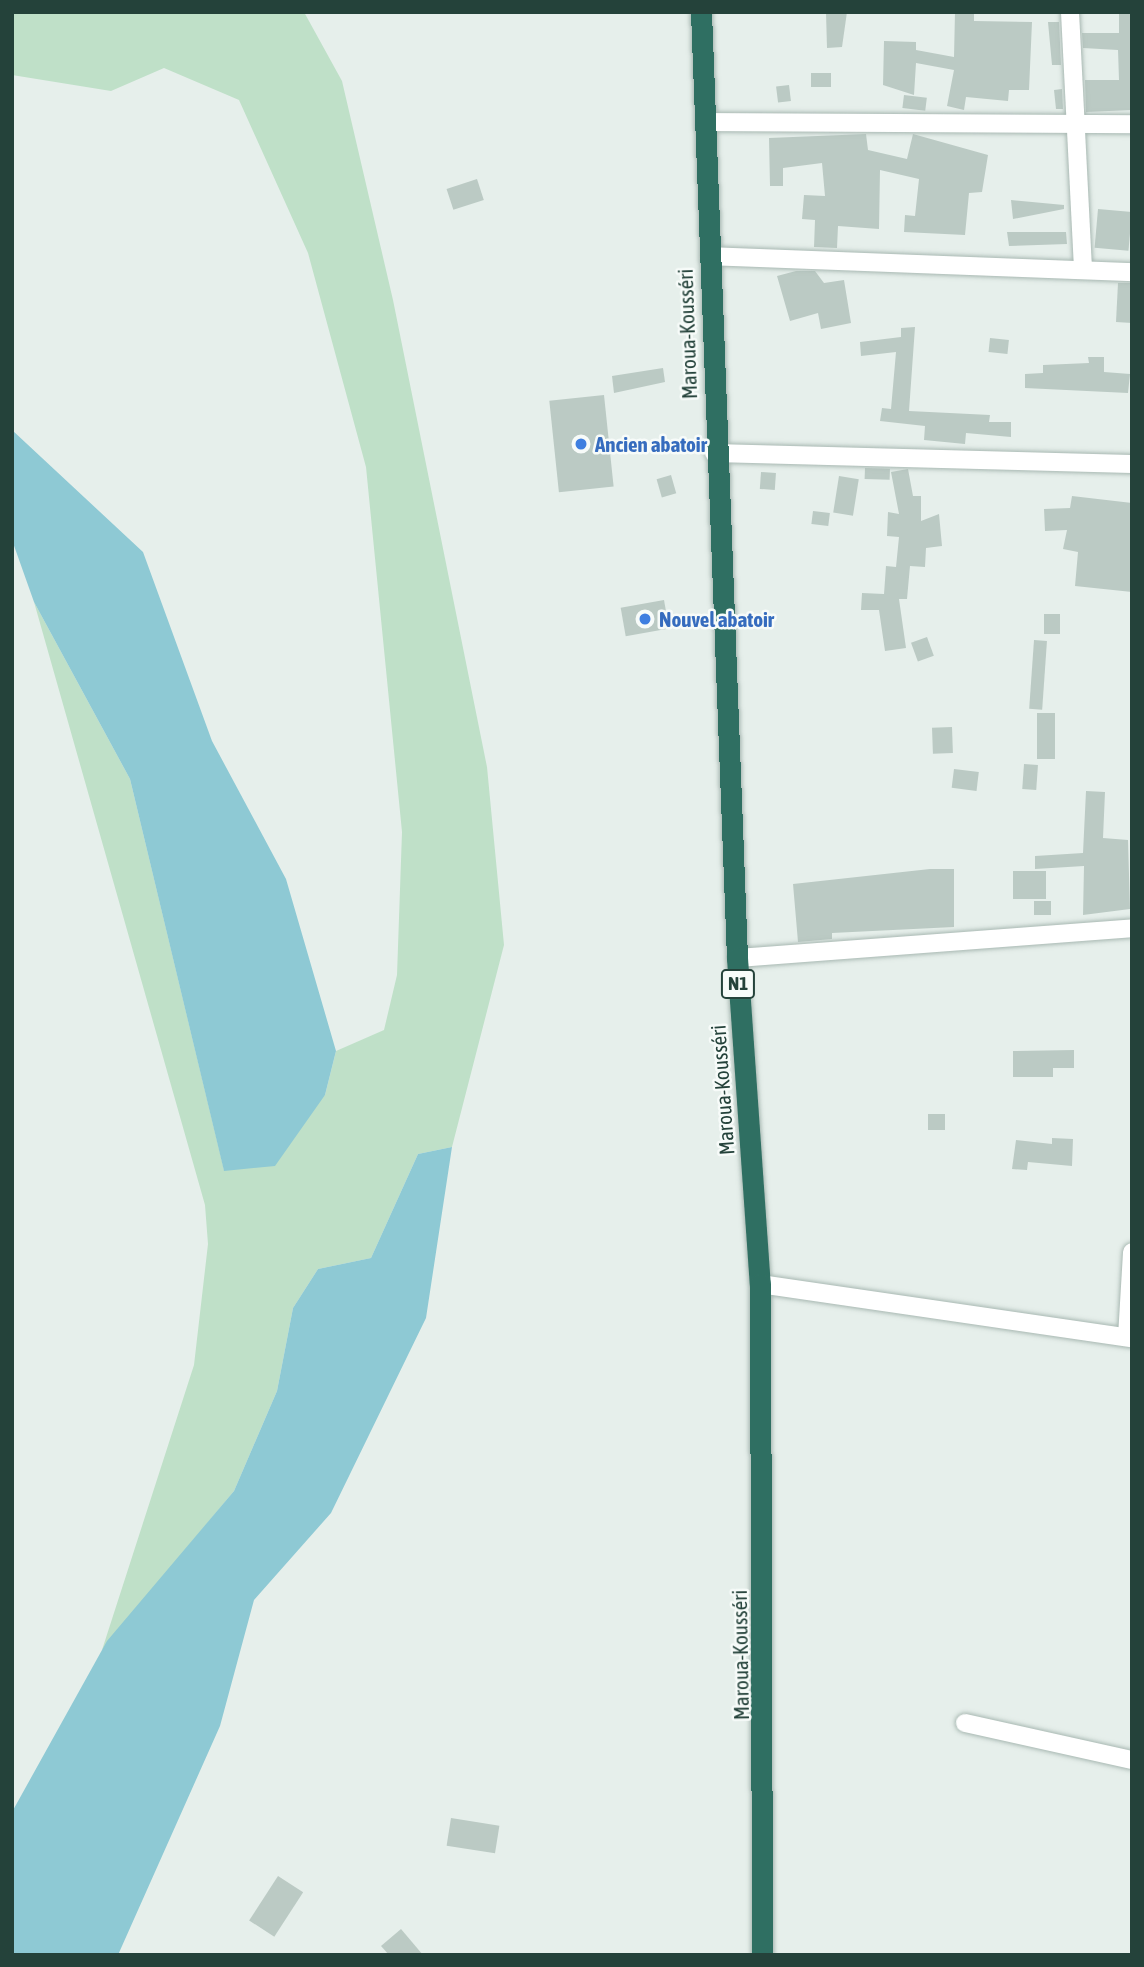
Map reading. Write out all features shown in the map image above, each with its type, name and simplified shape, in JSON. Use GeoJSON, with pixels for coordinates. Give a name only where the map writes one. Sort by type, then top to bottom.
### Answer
{"type":"FeatureCollection","features":[{"type":"Feature","properties":{"kind":"highway","name":"Maroua-Kousséri"},"geometry":{"type":"LineString","coordinates":[[701,12],[714,453],[737,958],[760,1284],[762,1955]]}},
{"type":"Feature","properties":{"kind":"street"},"geometry":{"type":"LineString","coordinates":[[1070,12],[1083,270]]}},
{"type":"Feature","properties":{"kind":"street"},"geometry":{"type":"LineString","coordinates":[[706,122],[1132,124]]}},
{"type":"Feature","properties":{"kind":"street"},"geometry":{"type":"LineString","coordinates":[[709,256],[1132,272]]}},
{"type":"Feature","properties":{"kind":"street"},"geometry":{"type":"LineString","coordinates":[[714,453],[1132,464]]}},
{"type":"Feature","properties":{"kind":"street"},"geometry":{"type":"LineString","coordinates":[[737,958],[1132,928]]}},
{"type":"Feature","properties":{"kind":"street"},"geometry":{"type":"LineString","coordinates":[[760,1284],[1130,1337],[1132,1252]]}},
{"type":"Feature","properties":{"kind":"street"},"geometry":{"type":"LineString","coordinates":[[965,1723],[1132,1760]]}},
{"type":"Feature","properties":{"kind":"green space"},"geometry":{"type":"Polygon","coordinates":[[[12,12],[304,12],[342,81],[393,300],[487,767],[504,945],[452,1147],[418,1154],[371,1258],[318,1269],[293,1308],[277,1391],[234,1491],[102,1650],[194,1365],[208,1244],[205,1205],[34,602],[130,779],[224,1170],[325,1095],[336,1051],[384,1030],[397,975],[402,832],[366,467],[308,253],[239,100],[164,68],[111,91],[12,75],[12,12]]]}},
{"type":"Feature","properties":{"kind":"water"},"geometry":{"type":"Polygon","coordinates":[[[12,430],[143,552],[212,741],[286,879],[336,1051],[325,1095],[275,1166],[224,1171],[130,779],[34,602],[12,540],[12,430]]]}},
{"type":"Feature","properties":{"kind":"water"},"geometry":{"type":"Polygon","coordinates":[[[452,1147],[426,1318],[331,1513],[254,1600],[220,1726],[118,1955],[12,1955],[12,1812],[107,1641],[234,1491],[277,1391],[293,1308],[318,1269],[371,1258],[418,1154],[452,1147]]]}},
{"type":"Feature","properties":{"kind":"building"},"geometry":{"type":"Polygon","coordinates":[[[826,12],[847,12],[842,47],[827,48],[826,12]]]}},
{"type":"Feature","properties":{"kind":"building"},"geometry":{"type":"Polygon","coordinates":[[[955,12],[974,12],[974,21],[1032,22],[1029,90],[1009,90],[1008,101],[966,97],[964,110],[947,106],[954,70],[916,63],[914,95],[883,85],[884,41],[916,42],[916,50],[954,57],[955,12]]]}},
{"type":"Feature","properties":{"kind":"building"},"geometry":{"type":"Polygon","coordinates":[[[1119,12],[1132,12],[1132,110],[1086,112],[1085,80],[1119,80],[1118,50],[1083,48],[1082,33],[1119,33],[1119,12]]]}},
{"type":"Feature","properties":{"kind":"building"},"geometry":{"type":"Polygon","coordinates":[[[1048,22],[1059,22],[1061,65],[1052,65],[1048,22]]]}},
{"type":"Feature","properties":{"kind":"building"},"geometry":{"type":"Polygon","coordinates":[[[811,73],[831,73],[831,87],[811,87],[811,73]]]}},
{"type":"Feature","properties":{"kind":"building"},"geometry":{"type":"Polygon","coordinates":[[[789,85],[791,101],[778,102],[776,87],[789,85]]]}},
{"type":"Feature","properties":{"kind":"building"},"geometry":{"type":"Polygon","coordinates":[[[1062,89],[1063,109],[1056,109],[1054,90],[1062,89]]]}},
{"type":"Feature","properties":{"kind":"building"},"geometry":{"type":"Polygon","coordinates":[[[904,95],[927,98],[925,111],[902,108],[904,95]]]}},
{"type":"Feature","properties":{"kind":"building"},"geometry":{"type":"Polygon","coordinates":[[[866,134],[868,150],[907,159],[913,134],[988,155],[982,192],[969,193],[965,235],[904,232],[905,215],[915,216],[919,179],[880,170],[879,229],[838,226],[837,248],[814,247],[815,220],[802,219],[804,195],[825,196],[822,163],[783,168],[783,186],[770,186],[769,138],[866,134]]]}},
{"type":"Feature","properties":{"kind":"building"},"geometry":{"type":"Polygon","coordinates":[[[477,179],[484,200],[453,210],[447,189],[477,179]]]}},
{"type":"Feature","properties":{"kind":"building"},"geometry":{"type":"Polygon","coordinates":[[[1011,200],[1064,205],[1064,209],[1013,219],[1011,200]]]}},
{"type":"Feature","properties":{"kind":"building"},"geometry":{"type":"Polygon","coordinates":[[[1098,209],[1132,212],[1128,251],[1095,248],[1098,209]]]}},
{"type":"Feature","properties":{"kind":"building"},"geometry":{"type":"Polygon","coordinates":[[[1007,232],[1066,232],[1067,244],[1009,246],[1007,232]]]}},
{"type":"Feature","properties":{"kind":"building"},"geometry":{"type":"Polygon","coordinates":[[[796,271],[815,271],[824,283],[844,280],[851,323],[821,329],[818,313],[790,321],[777,276],[796,271]]]}},
{"type":"Feature","properties":{"kind":"building"},"geometry":{"type":"Polygon","coordinates":[[[1118,283],[1132,283],[1132,323],[1116,322],[1118,283]]]}},
{"type":"Feature","properties":{"kind":"building"},"geometry":{"type":"Polygon","coordinates":[[[915,327],[909,411],[990,415],[989,422],[1011,422],[1011,437],[966,433],[965,444],[924,440],[925,426],[880,421],[882,408],[891,409],[896,352],[861,356],[860,342],[901,337],[901,328],[915,327]]]}},
{"type":"Feature","properties":{"kind":"building"},"geometry":{"type":"Polygon","coordinates":[[[990,338],[1009,340],[1007,354],[989,352],[990,338]]]}},
{"type":"Feature","properties":{"kind":"building"},"geometry":{"type":"Polygon","coordinates":[[[1088,357],[1104,357],[1104,372],[1130,374],[1128,393],[1025,388],[1025,374],[1043,373],[1043,365],[1089,363],[1088,357]]]}},
{"type":"Feature","properties":{"kind":"building"},"geometry":{"type":"Polygon","coordinates":[[[663,368],[665,382],[614,393],[612,376],[663,368]]]}},
{"type":"Feature","properties":{"kind":"building","name":"Ancien abatoir"},"geometry":{"type":"Polygon","coordinates":[[[604,395],[614,486],[559,492],[549,401],[604,395]]]}},
{"type":"Feature","properties":{"kind":"building"},"geometry":{"type":"Polygon","coordinates":[[[865,468],[890,469],[890,480],[865,479],[865,468]]]}},
{"type":"Feature","properties":{"kind":"building"},"geometry":{"type":"Polygon","coordinates":[[[908,469],[913,496],[921,496],[921,521],[939,514],[942,546],[926,548],[925,567],[910,566],[907,599],[899,599],[906,648],[885,651],[879,610],[861,610],[862,593],[884,594],[886,566],[896,567],[899,537],[887,536],[888,512],[899,514],[891,472],[908,469]]]}},
{"type":"Feature","properties":{"kind":"building"},"geometry":{"type":"Polygon","coordinates":[[[761,472],[776,473],[775,490],[760,489],[761,472]]]}},
{"type":"Feature","properties":{"kind":"building"},"geometry":{"type":"Polygon","coordinates":[[[671,475],[676,493],[662,497],[657,479],[671,475]]]}},
{"type":"Feature","properties":{"kind":"building"},"geometry":{"type":"Polygon","coordinates":[[[839,476],[859,479],[853,516],[833,513],[839,476]]]}},
{"type":"Feature","properties":{"kind":"building"},"geometry":{"type":"Polygon","coordinates":[[[1072,496],[1132,503],[1132,592],[1075,586],[1078,552],[1063,549],[1067,530],[1045,531],[1044,509],[1070,508],[1072,496]]]}},
{"type":"Feature","properties":{"kind":"building"},"geometry":{"type":"Polygon","coordinates":[[[813,511],[830,513],[828,526],[811,524],[813,511]]]}},
{"type":"Feature","properties":{"kind":"building","name":"Nouvel abatoir"},"geometry":{"type":"Polygon","coordinates":[[[664,600],[669,629],[626,636],[621,608],[664,600]]]}},
{"type":"Feature","properties":{"kind":"building"},"geometry":{"type":"Polygon","coordinates":[[[1044,614],[1060,614],[1060,634],[1044,634],[1044,614]]]}},
{"type":"Feature","properties":{"kind":"building"},"geometry":{"type":"Polygon","coordinates":[[[927,637],[934,656],[918,662],[911,643],[927,637]]]}},
{"type":"Feature","properties":{"kind":"building"},"geometry":{"type":"Polygon","coordinates":[[[1034,640],[1047,641],[1042,710],[1029,709],[1034,640]]]}},
{"type":"Feature","properties":{"kind":"building"},"geometry":{"type":"Polygon","coordinates":[[[1037,713],[1055,713],[1055,759],[1037,759],[1037,713]]]}},
{"type":"Feature","properties":{"kind":"building"},"geometry":{"type":"Polygon","coordinates":[[[952,727],[953,753],[933,754],[932,728],[952,727]]]}},
{"type":"Feature","properties":{"kind":"building"},"geometry":{"type":"Polygon","coordinates":[[[1024,764],[1038,765],[1036,790],[1022,789],[1024,764]]]}},
{"type":"Feature","properties":{"kind":"building"},"geometry":{"type":"Polygon","coordinates":[[[954,769],[979,772],[976,791],[952,788],[954,769]]]}},
{"type":"Feature","properties":{"kind":"building"},"geometry":{"type":"Polygon","coordinates":[[[1086,791],[1105,792],[1103,838],[1128,840],[1130,909],[1083,915],[1084,866],[1035,869],[1035,856],[1083,853],[1086,791]]]}},
{"type":"Feature","properties":{"kind":"building"},"geometry":{"type":"Polygon","coordinates":[[[930,869],[954,869],[954,927],[832,933],[832,939],[798,942],[793,884],[930,869]]]}},
{"type":"Feature","properties":{"kind":"building"},"geometry":{"type":"Polygon","coordinates":[[[1013,871],[1046,871],[1046,899],[1013,899],[1013,871]]]}},
{"type":"Feature","properties":{"kind":"building"},"geometry":{"type":"Polygon","coordinates":[[[1034,901],[1051,901],[1051,915],[1034,915],[1034,901]]]}},
{"type":"Feature","properties":{"kind":"building"},"geometry":{"type":"Polygon","coordinates":[[[1074,1050],[1074,1068],[1053,1068],[1053,1077],[1013,1077],[1013,1051],[1074,1050]]]}},
{"type":"Feature","properties":{"kind":"building"},"geometry":{"type":"Polygon","coordinates":[[[928,1114],[945,1114],[945,1130],[928,1130],[928,1114]]]}},
{"type":"Feature","properties":{"kind":"building"},"geometry":{"type":"Polygon","coordinates":[[[1052,1138],[1073,1139],[1072,1166],[1028,1162],[1027,1170],[1012,1169],[1016,1140],[1052,1144],[1052,1138]]]}},
{"type":"Feature","properties":{"kind":"building"},"geometry":{"type":"Polygon","coordinates":[[[451,1818],[499,1826],[495,1853],[447,1846],[451,1818]]]}},
{"type":"Feature","properties":{"kind":"building"},"geometry":{"type":"Polygon","coordinates":[[[278,1876],[303,1892],[274,1937],[249,1920],[278,1876]]]}},
{"type":"Feature","properties":{"kind":"building"},"geometry":{"type":"Polygon","coordinates":[[[401,1929],[423,1955],[389,1955],[381,1946],[401,1929]]]}},
{"type":"Feature","properties":{"kind":"place","name":"Ancien abatoir"},"geometry":{"type":"Point","coordinates":[581,444]}},
{"type":"Feature","properties":{"kind":"place","name":"Nouvel abatoir"},"geometry":{"type":"Point","coordinates":[645,619]}}]}
